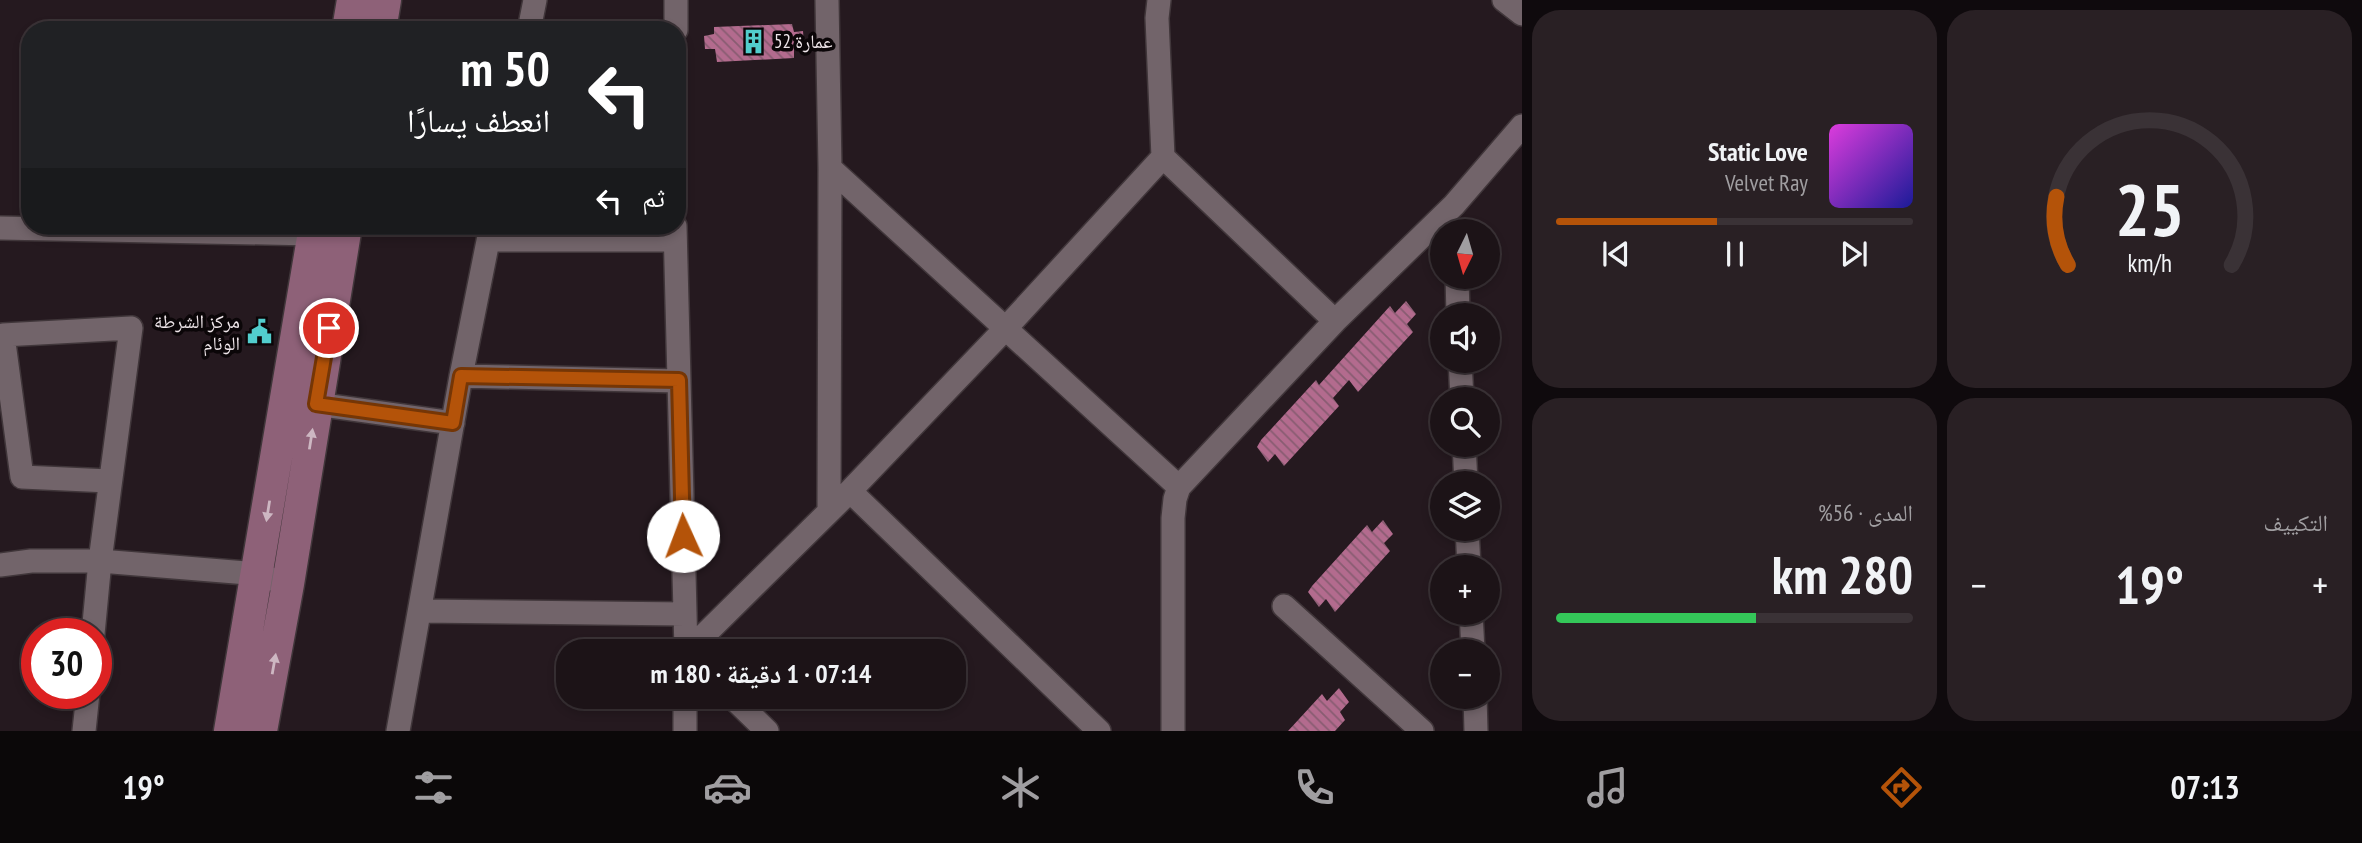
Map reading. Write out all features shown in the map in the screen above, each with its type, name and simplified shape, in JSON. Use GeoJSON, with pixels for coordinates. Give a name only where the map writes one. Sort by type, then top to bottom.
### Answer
{"type":"FeatureCollection","features":[{"type":"Feature","properties":{"kind":"main road"},"geometry":{"type":"LineString","coordinates":[[350,21],[353,0]]}},
{"type":"Feature","properties":{"kind":"main road"},"geometry":{"type":"LineString","coordinates":[[382,21],[385,0]]}},
{"type":"Feature","properties":{"kind":"main road"},"geometry":{"type":"LineString","coordinates":[[230,731],[313,235]]}},
{"type":"Feature","properties":{"kind":"main road"},"geometry":{"type":"LineString","coordinates":[[261,731],[288,584],[344,235]]}},
{"type":"Feature","properties":{"kind":"street"},"geometry":{"type":"LineString","coordinates":[[531,21],[535,0]]}},
{"type":"Feature","properties":{"kind":"street"},"geometry":{"type":"LineString","coordinates":[[676,0],[676,21]]}},
{"type":"Feature","properties":{"kind":"street"},"geometry":{"type":"LineString","coordinates":[[827,0],[830,168],[829,512]]}},
{"type":"Feature","properties":{"kind":"street"},"geometry":{"type":"LineString","coordinates":[[1159,0],[1157,18],[1163,157],[1335,321]]}},
{"type":"Feature","properties":{"kind":"street"},"geometry":{"type":"LineString","coordinates":[[1504,0],[1522,14]]}},
{"type":"Feature","properties":{"kind":"street"},"geometry":{"type":"LineString","coordinates":[[1172,731],[1173,518],[1175,499],[1180,487],[1335,321],[1454,205],[1522,126]]}},
{"type":"Feature","properties":{"kind":"street"},"geometry":{"type":"LineString","coordinates":[[699,639],[850,491],[1006,328],[1163,157]]}},
{"type":"Feature","properties":{"kind":"street"},"geometry":{"type":"LineString","coordinates":[[830,168],[1180,487]]}},
{"type":"Feature","properties":{"kind":"street"},"geometry":{"type":"LineString","coordinates":[[1454,205],[1455,219]]}},
{"type":"Feature","properties":{"kind":"street"},"geometry":{"type":"LineString","coordinates":[[0,229],[21,229]]}},
{"type":"Feature","properties":{"kind":"street"},"geometry":{"type":"LineString","coordinates":[[398,731],[461,376],[490,235]]}},
{"type":"Feature","properties":{"kind":"street"},"geometry":{"type":"LineString","coordinates":[[675,235],[686,639]]}},
{"type":"Feature","properties":{"kind":"street"},"geometry":{"type":"LineString","coordinates":[[95,618],[109,481],[131,328],[3,335],[22,477],[109,481]]}},
{"type":"Feature","properties":{"kind":"street"},"geometry":{"type":"LineString","coordinates":[[461,376],[679,380]]}},
{"type":"Feature","properties":{"kind":"street"},"geometry":{"type":"LineString","coordinates":[[316,404],[453,423]]}},
{"type":"Feature","properties":{"kind":"street"},"geometry":{"type":"LineString","coordinates":[[850,491],[1099,731]]}},
{"type":"Feature","properties":{"kind":"street"},"geometry":{"type":"LineString","coordinates":[[0,565],[31,561],[100,561],[258,574],[288,584]]}},
{"type":"Feature","properties":{"kind":"street"},"geometry":{"type":"LineString","coordinates":[[1284,606],[1422,731]]}},
{"type":"Feature","properties":{"kind":"street"},"geometry":{"type":"LineString","coordinates":[[419,611],[685,614]]}},
{"type":"Feature","properties":{"kind":"street"},"geometry":{"type":"LineString","coordinates":[[84,731],[86,709]]}},
{"type":"Feature","properties":{"kind":"street"},"geometry":{"type":"LineString","coordinates":[[685,709],[685,731]]}},
{"type":"Feature","properties":{"kind":"street"},"geometry":{"type":"LineString","coordinates":[[744,709],[767,731]]}},
{"type":"Feature","properties":{"kind":"street"},"geometry":{"type":"LineString","coordinates":[[1475,709],[1476,731]]}},
{"type":"Feature","properties":{"kind":"building","name":"عمارة 52"},"geometry":{"type":"Polygon","coordinates":[[[792,24],[794,32],[803,31],[804,46],[794,48],[794,58],[717,62],[715,49],[705,49],[704,36],[714,34],[714,27],[792,24]]]}},
{"type":"Feature","properties":{"kind":"building"},"geometry":{"type":"Polygon","coordinates":[[[1406,301],[1416,314],[1407,324],[1413,332],[1358,392],[1349,380],[1333,398],[1339,406],[1284,466],[1275,454],[1268,462],[1257,447],[1261,440],[1316,380],[1319,385],[1390,306],[1395,313],[1406,301]]]}},
{"type":"Feature","properties":{"kind":"building"},"geometry":{"type":"Polygon","coordinates":[[[1383,520],[1393,534],[1384,543],[1390,551],[1335,612],[1326,599],[1319,607],[1308,592],[1312,586],[1367,525],[1372,532],[1383,520]]]}},
{"type":"Feature","properties":{"kind":"building"},"geometry":{"type":"Polygon","coordinates":[[[1339,688],[1349,702],[1340,712],[1345,720],[1335,731],[1288,731],[1322,694],[1327,701],[1339,688]]]}},
{"type":"Feature","properties":{"kind":"place","name":"عمارة 52"},"geometry":{"type":"Point","coordinates":[754,41]}},
{"type":"Feature","properties":{"kind":"place","name":"مركز الشرطة الوئام"},"geometry":{"type":"Point","coordinates":[260,332]}},
{"type":"Feature","properties":{"kind":"route"},"geometry":{"type":"LineString","coordinates":[[329,328],[316,404],[453,423],[461,376],[679,380],[683,536]]}}]}
